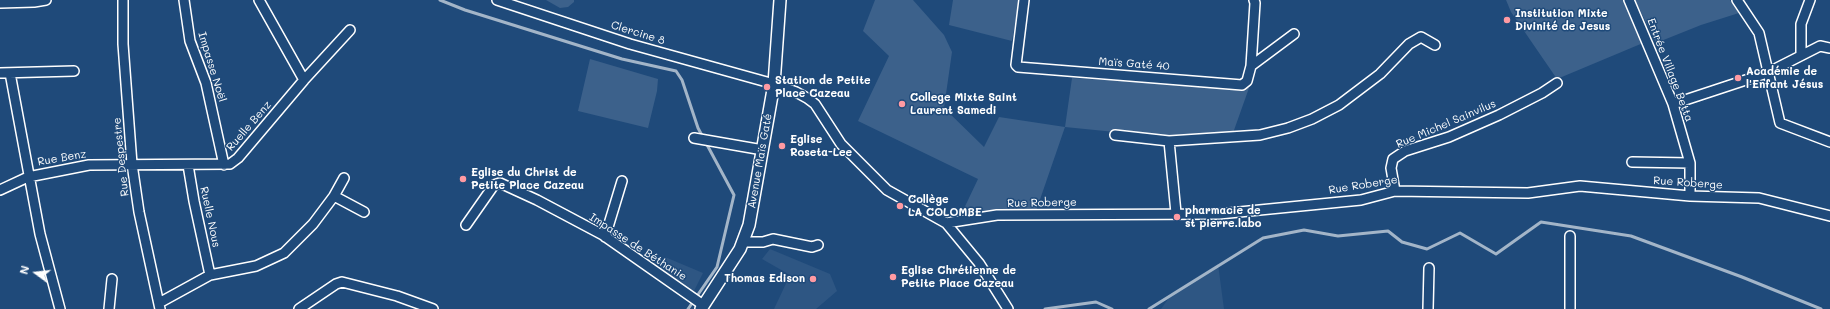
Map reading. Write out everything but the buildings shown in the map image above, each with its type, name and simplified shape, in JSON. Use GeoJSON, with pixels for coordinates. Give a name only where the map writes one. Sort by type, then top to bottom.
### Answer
{"type":"FeatureCollection","features":[{"type":"Feature","properties":{"kind":"street"},"geometry":{"type":"LineString","coordinates":[[0,3],[34,2],[46,0]]}},
{"type":"Feature","properties":{"kind":"street","name":"Rue Despestre"},"geometry":{"type":"LineString","coordinates":[[123,0],[123,44],[132,164],[140,212],[160,306]]}},
{"type":"Feature","properties":{"kind":"street","name":"Impasse Noël"},"geometry":{"type":"LineString","coordinates":[[184,0],[190,41],[206,83],[224,165]]}},
{"type":"Feature","properties":{"kind":"street"},"geometry":{"type":"LineString","coordinates":[[259,0],[304,80]]}},
{"type":"Feature","properties":{"kind":"street","name":"Clercine 8"},"geometry":{"type":"LineString","coordinates":[[497,0],[630,44],[774,84],[796,92],[815,104],[841,144],[887,190],[946,223]]}},
{"type":"Feature","properties":{"kind":"street","name":"Avenue Maïs Gaté"},"geometry":{"type":"LineString","coordinates":[[701,305],[740,249],[749,225],[774,84],[780,0]]}},
{"type":"Feature","properties":{"kind":"street","name":"Maïs Gaté 40"},"geometry":{"type":"LineString","coordinates":[[1024,0],[1016,65],[1018,67],[1242,85],[1247,81],[1252,66],[1294,34]]}},
{"type":"Feature","properties":{"kind":"street"},"geometry":{"type":"LineString","coordinates":[[1252,66],[1254,0]]}},
{"type":"Feature","properties":{"kind":"street","name":"Entrée Village Betta"},"geometry":{"type":"LineString","coordinates":[[1629,0],[1673,104],[1690,163],[1690,196]]}},
{"type":"Feature","properties":{"kind":"street"},"geometry":{"type":"LineString","coordinates":[[1738,0],[1759,33],[1767,73],[1780,123],[1830,142]]}},
{"type":"Feature","properties":{"kind":"street"},"geometry":{"type":"LineString","coordinates":[[1801,54],[1801,24],[1810,0]]}},
{"type":"Feature","properties":{"kind":"street","name":"Ruelle Benz"},"geometry":{"type":"LineString","coordinates":[[132,164],[230,164],[238,158],[304,80],[350,30]]}},
{"type":"Feature","properties":{"kind":"street"},"geometry":{"type":"LineString","coordinates":[[1115,135],[1169,141],[1260,135],[1288,128],[1312,119],[1339,105],[1380,74],[1409,44],[1421,36],[1435,45]]}},
{"type":"Feature","properties":{"kind":"street"},"geometry":{"type":"LineString","coordinates":[[1673,104],[1767,73],[1801,54],[1820,46],[1830,48]]}},
{"type":"Feature","properties":{"kind":"street"},"geometry":{"type":"LineString","coordinates":[[0,73],[74,71]]}},
{"type":"Feature","properties":{"kind":"street"},"geometry":{"type":"LineString","coordinates":[[10,73],[28,177],[43,247],[60,309]]}},
{"type":"Feature","properties":{"kind":"street","name":"Rue Michel Sainvilus"},"geometry":{"type":"LineString","coordinates":[[1396,191],[1391,167],[1393,159],[1405,151],[1449,136],[1499,115],[1542,93],[1557,82]]}},
{"type":"Feature","properties":{"kind":"street"},"geometry":{"type":"LineString","coordinates":[[694,138],[709,142],[763,150]]}},
{"type":"Feature","properties":{"kind":"street"},"geometry":{"type":"LineString","coordinates":[[1169,141],[1176,214]]}},
{"type":"Feature","properties":{"kind":"street"},"geometry":{"type":"LineString","coordinates":[[1632,162],[1690,163]]}},
{"type":"Feature","properties":{"kind":"street","name":"Rue Benz"},"geometry":{"type":"LineString","coordinates":[[0,190],[28,177],[89,165],[132,164]]}},
{"type":"Feature","properties":{"kind":"street","name":"Ruelle Nous"},"geometry":{"type":"LineString","coordinates":[[188,165],[210,275]]}},
{"type":"Feature","properties":{"kind":"street"},"geometry":{"type":"LineString","coordinates":[[160,306],[210,275],[256,266],[284,253],[313,224],[334,196],[344,178]]}},
{"type":"Feature","properties":{"kind":"street"},"geometry":{"type":"LineString","coordinates":[[605,237],[622,181]]}},
{"type":"Feature","properties":{"kind":"street","name":"Impasse de Béthanie"},"geometry":{"type":"LineString","coordinates":[[466,225],[494,185],[500,183],[537,200],[605,237],[687,293],[701,305]]}},
{"type":"Feature","properties":{"kind":"street","name":"Rue Roberge"},"geometry":{"type":"LineString","coordinates":[[946,223],[997,216],[1220,214],[1362,200],[1396,191],[1528,193],[1580,186],[1690,196],[1759,198],[1830,216]]}},
{"type":"Feature","properties":{"kind":"street"},"geometry":{"type":"LineString","coordinates":[[334,196],[364,212]]}},
{"type":"Feature","properties":{"kind":"street"},"geometry":{"type":"LineString","coordinates":[[946,223],[979,263],[1008,309]]}},
{"type":"Feature","properties":{"kind":"street"},"geometry":{"type":"LineString","coordinates":[[1570,236],[1570,309]]}},
{"type":"Feature","properties":{"kind":"street"},"geometry":{"type":"LineString","coordinates":[[742,242],[763,242],[773,239],[812,247],[818,245]]}},
{"type":"Feature","properties":{"kind":"street"},"geometry":{"type":"LineString","coordinates":[[1428,309],[1430,268]]}},
{"type":"Feature","properties":{"kind":"street"},"geometry":{"type":"LineString","coordinates":[[109,309],[112,279]]}},
{"type":"Feature","properties":{"kind":"street"},"geometry":{"type":"LineString","coordinates":[[299,309],[336,284],[342,282],[397,296],[433,309]]}},
{"type":"Feature","properties":{"kind":"shaded area"},"geometry":{"type":"Polygon","coordinates":[[[546,0],[574,0],[574,2],[568,7],[560,8],[546,0]]]}},
{"type":"Feature","properties":{"kind":"shaded area"},"geometry":{"type":"Polygon","coordinates":[[[875,0],[913,0],[944,35],[952,52],[944,108],[984,147],[999,117],[1065,127],[1035,214],[959,219],[978,179],[858,121],[889,56],[863,31],[875,0]]]}},
{"type":"Feature","properties":{"kind":"shaded area"},"geometry":{"type":"Polygon","coordinates":[[[953,0],[1019,0],[1012,41],[949,25],[953,0]]]}},
{"type":"Feature","properties":{"kind":"shaded area"},"geometry":{"type":"Polygon","coordinates":[[[1506,0],[1625,0],[1643,43],[1557,79],[1511,12],[1506,0]]]}},
{"type":"Feature","properties":{"kind":"shaded area"},"geometry":{"type":"Polygon","coordinates":[[[1635,0],[1730,0],[1739,13],[1701,25],[1656,43],[1635,0]]]}},
{"type":"Feature","properties":{"kind":"shaded area"},"geometry":{"type":"Polygon","coordinates":[[[590,59],[658,79],[657,91],[648,128],[578,111],[590,59]]]}},
{"type":"Feature","properties":{"kind":"shaded area"},"geometry":{"type":"Polygon","coordinates":[[[1072,78],[1249,88],[1233,133],[1165,137],[1065,127],[1072,78]]]}},
{"type":"Feature","properties":{"kind":"shaded area"},"geometry":{"type":"Polygon","coordinates":[[[770,249],[830,274],[837,291],[816,309],[774,309],[790,275],[762,259],[770,249]]]}},
{"type":"Feature","properties":{"kind":"shaded area"},"geometry":{"type":"Polygon","coordinates":[[[665,257],[703,273],[694,291],[682,286],[683,283],[658,272],[665,257]]]}},
{"type":"Feature","properties":{"kind":"shaded area"},"geometry":{"type":"Polygon","coordinates":[[[1218,264],[1224,309],[1161,309],[1173,292],[1218,264]]]}},
{"type":"Feature","properties":{"kind":"waterway"},"geometry":{"type":"LineString","coordinates":[[440,0],[465,10],[622,59],[676,71],[682,80],[698,128],[734,195],[717,267],[688,309]]}},
{"type":"Feature","properties":{"kind":"waterway"},"geometry":{"type":"LineString","coordinates":[[1149,309],[1263,238],[1304,230],[1338,236],[1388,231],[1402,242],[1427,249],[1460,233],[1496,254],[1541,222],[1631,236],[1742,277],[1821,309]]}},
{"type":"Feature","properties":{"kind":"waterway"},"geometry":{"type":"LineString","coordinates":[[1045,309],[1096,302],[1112,309]]}},
{"type":"Feature","properties":{"kind":"place","name":"Institution Mixte Divinité de Jesus"},"geometry":{"type":"Point","coordinates":[1507,20]}},
{"type":"Feature","properties":{"kind":"place","name":"Académie de l'Enfant Jésus"},"geometry":{"type":"Point","coordinates":[1738,78]}},
{"type":"Feature","properties":{"kind":"place","name":"Station de Petite Place Cazeau"},"geometry":{"type":"Point","coordinates":[767,87]}},
{"type":"Feature","properties":{"kind":"place","name":"College Mixte Saint Laurent Samedi"},"geometry":{"type":"Point","coordinates":[902,104]}},
{"type":"Feature","properties":{"kind":"place","name":"Eglise Roseta-Lee"},"geometry":{"type":"Point","coordinates":[782,146]}},
{"type":"Feature","properties":{"kind":"place","name":"Eglise du Christ de Petite Place Cazeau"},"geometry":{"type":"Point","coordinates":[463,179]}},
{"type":"Feature","properties":{"kind":"place","name":"Collège LA COLOMBE"},"geometry":{"type":"Point","coordinates":[900,206]}},
{"type":"Feature","properties":{"kind":"place","name":"pharmacie de st pierre.labo"},"geometry":{"type":"Point","coordinates":[1177,217]}},
{"type":"Feature","properties":{"kind":"place","name":"Eglise Chrétienne de Petite Place Cazeau"},"geometry":{"type":"Point","coordinates":[893,277]}},
{"type":"Feature","properties":{"kind":"place","name":"Thomas Edison"},"geometry":{"type":"Point","coordinates":[813,279]}}]}
